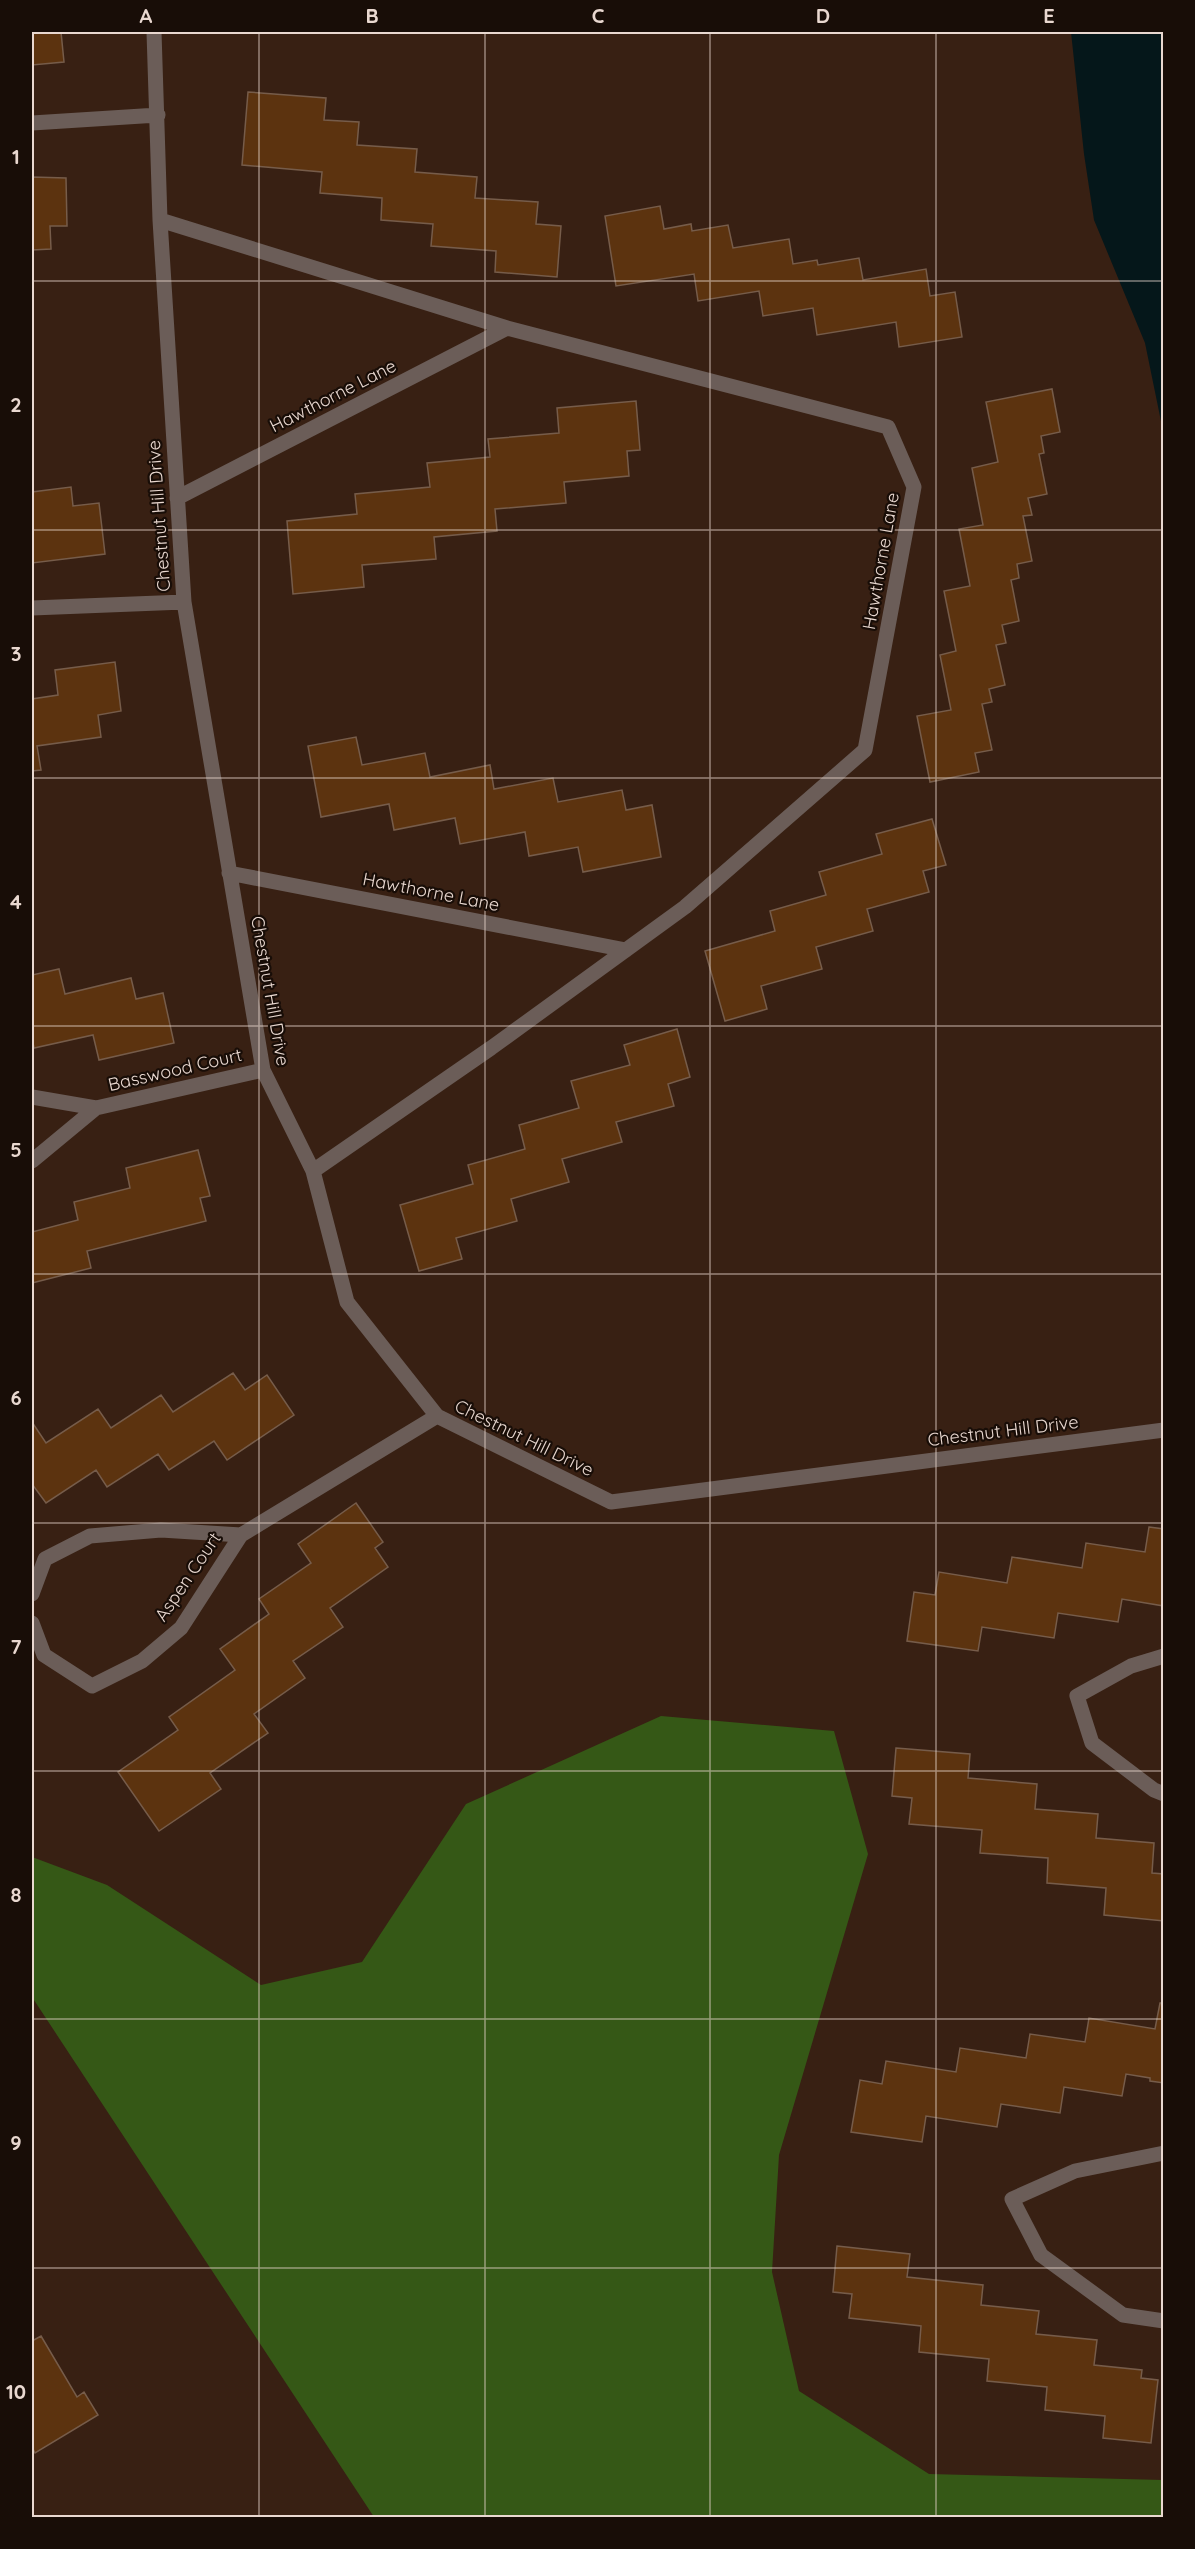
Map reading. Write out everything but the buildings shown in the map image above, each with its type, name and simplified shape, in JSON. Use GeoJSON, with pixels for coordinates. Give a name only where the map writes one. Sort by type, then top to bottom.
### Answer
{"type":"FeatureCollection","features":[{"type":"Feature","properties":{"kind":"street","name":"Chestnut Hill Drive"},"geometry":{"type":"LineString","coordinates":[[154,32],[160,220],[184,602],[263,1070],[313,1171],[347,1302],[437,1416],[611,1502],[1164,1430]]}},
{"type":"Feature","properties":{"kind":"street"},"geometry":{"type":"LineString","coordinates":[[32,123],[158,115]]}},
{"type":"Feature","properties":{"kind":"street","name":"Hawthorne Lane"},"geometry":{"type":"LineString","coordinates":[[160,220],[507,328],[888,428],[914,487],[865,750],[685,907],[491,1048],[313,1171]]}},
{"type":"Feature","properties":{"kind":"street","name":"Hawthorne Lane"},"geometry":{"type":"LineString","coordinates":[[177,498],[507,328]]}},
{"type":"Feature","properties":{"kind":"street"},"geometry":{"type":"LineString","coordinates":[[32,608],[184,602]]}},
{"type":"Feature","properties":{"kind":"street","name":"Hawthorne Lane"},"geometry":{"type":"LineString","coordinates":[[230,873],[626,950]]}},
{"type":"Feature","properties":{"kind":"street","name":"Basswood Court"},"geometry":{"type":"LineString","coordinates":[[32,1097],[96,1108],[263,1070]]}},
{"type":"Feature","properties":{"kind":"street","name":"Basswood Court"},"geometry":{"type":"LineString","coordinates":[[32,1161],[96,1108]]}},
{"type":"Feature","properties":{"kind":"street","name":"Aspen Court"},"geometry":{"type":"LineString","coordinates":[[32,1623],[44,1655],[92,1686],[142,1661],[182,1628],[241,1535],[437,1416]]}},
{"type":"Feature","properties":{"kind":"street","name":"Aspen Court"},"geometry":{"type":"LineString","coordinates":[[32,1594],[45,1559],[90,1536],[161,1530],[241,1535]]}},
{"type":"Feature","properties":{"kind":"street"},"geometry":{"type":"LineString","coordinates":[[1164,1656],[1131,1666],[1077,1695],[1092,1743],[1154,1790],[1164,1794]]}},
{"type":"Feature","properties":{"kind":"street"},"geometry":{"type":"LineString","coordinates":[[1164,2152],[1075,2171],[1012,2199],[1041,2254],[1123,2315],[1164,2321]]}},
{"type":"Feature","properties":{"kind":"green space"},"geometry":{"type":"Polygon","coordinates":[[[661,1716],[834,1731],[868,1854],[779,2155],[772,2272],[799,2391],[929,2474],[1163,2480],[1163,2517],[374,2517],[32,1997],[32,1857],[107,1885],[261,1985],[362,1962],[466,1804],[661,1716]]]}},
{"type":"Feature","properties":{"kind":"shaded area"},"geometry":{"type":"Polygon","coordinates":[[[1071,32],[1163,32],[1163,431],[1145,343],[1094,220],[1084,154],[1071,32]]]}}]}
